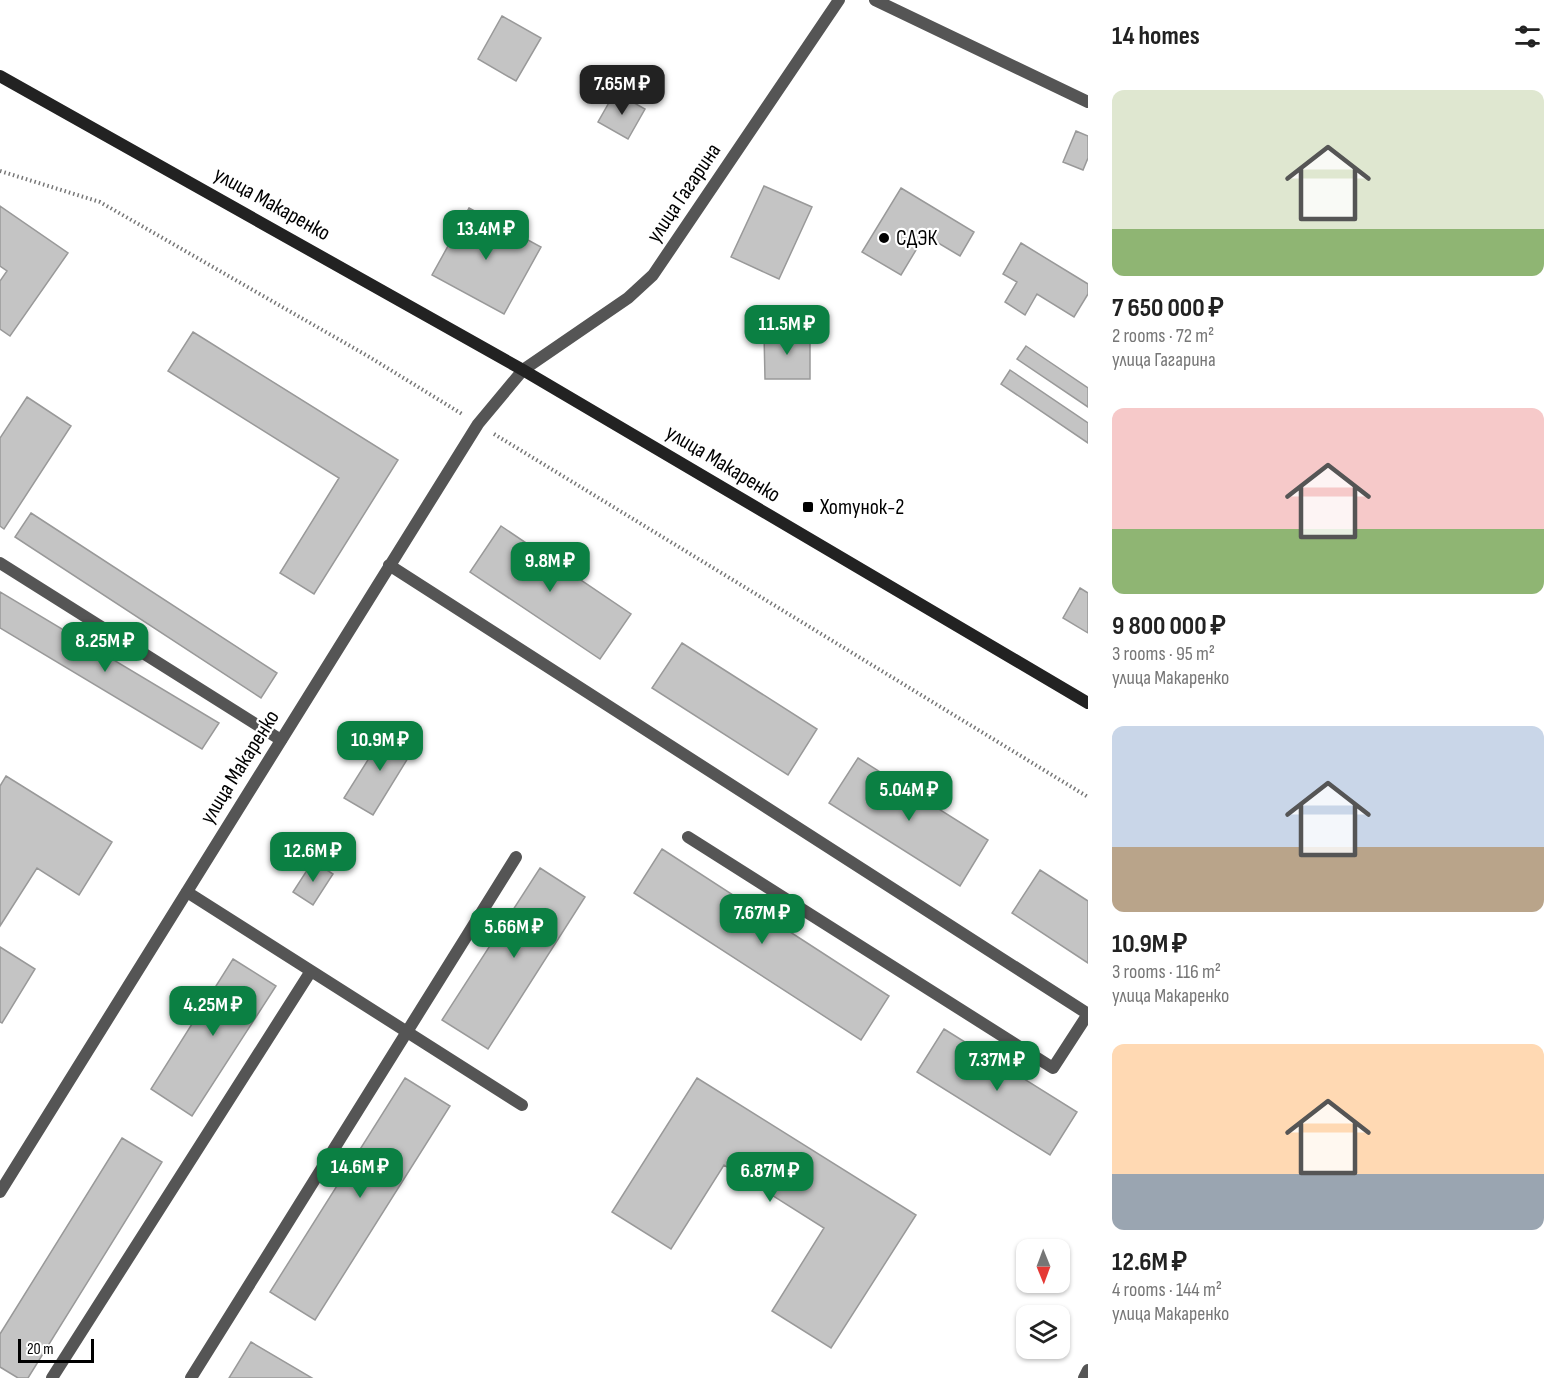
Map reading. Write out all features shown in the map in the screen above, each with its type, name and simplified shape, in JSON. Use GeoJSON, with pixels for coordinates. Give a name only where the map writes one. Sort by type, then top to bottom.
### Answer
{"type":"FeatureCollection","features":[{"type":"Feature","properties":{"kind":"main road","name":"улица Макаренко"},"geometry":{"type":"LineString","coordinates":[[0,76],[524,370],[1088,703]]}},
{"type":"Feature","properties":{"kind":"street","name":"улица Гагарина"},"geometry":{"type":"LineString","coordinates":[[524,370],[628,298],[653,275],[839,0]]}},
{"type":"Feature","properties":{"kind":"street"},"geometry":{"type":"LineString","coordinates":[[875,0],[1088,102]]}},
{"type":"Feature","properties":{"kind":"street","name":"улица Макаренко"},"geometry":{"type":"LineString","coordinates":[[0,1192],[478,424],[524,370]]}},
{"type":"Feature","properties":{"kind":"street"},"geometry":{"type":"LineString","coordinates":[[0,563],[281,740]]}},
{"type":"Feature","properties":{"kind":"street"},"geometry":{"type":"LineString","coordinates":[[389,565],[1088,1014],[1053,1068],[688,837]]}},
{"type":"Feature","properties":{"kind":"street"},"geometry":{"type":"LineString","coordinates":[[191,1378],[516,857]]}},
{"type":"Feature","properties":{"kind":"street"},"geometry":{"type":"LineString","coordinates":[[187,892],[522,1106]]}},
{"type":"Feature","properties":{"kind":"street"},"geometry":{"type":"LineString","coordinates":[[52,1378],[310,971]]}},
{"type":"Feature","properties":{"kind":"street"},"geometry":{"type":"LineString","coordinates":[[1084,1378],[1088,1370]]}},
{"type":"Feature","properties":{"kind":"path"},"geometry":{"type":"LineString","coordinates":[[0,171],[100,202],[371,358],[1088,797]]}},
{"type":"Feature","properties":{"kind":"building"},"geometry":{"type":"Polygon","coordinates":[[[502,16],[541,38],[516,81],[478,59],[502,16]]]}},
{"type":"Feature","properties":{"kind":"building"},"geometry":{"type":"Polygon","coordinates":[[[615,92],[645,109],[628,139],[598,122],[615,92]]]}},
{"type":"Feature","properties":{"kind":"building"},"geometry":{"type":"Polygon","coordinates":[[[1076,131],[1088,136],[1088,158],[1083,170],[1063,162],[1076,131]]]}},
{"type":"Feature","properties":{"kind":"building"},"geometry":{"type":"Polygon","coordinates":[[[764,186],[812,207],[779,279],[731,257],[764,186]]]}},
{"type":"Feature","properties":{"kind":"building"},"geometry":{"type":"Polygon","coordinates":[[[901,188],[974,232],[960,256],[925,235],[901,275],[862,252],[901,188]]]}},
{"type":"Feature","properties":{"kind":"building"},"geometry":{"type":"Polygon","coordinates":[[[0,206],[68,253],[10,336],[0,329],[0,281],[7,271],[0,266],[0,206]]]}},
{"type":"Feature","properties":{"kind":"building"},"geometry":{"type":"Polygon","coordinates":[[[469,208],[541,247],[504,314],[432,275],[469,208]]]}},
{"type":"Feature","properties":{"kind":"building"},"geometry":{"type":"Polygon","coordinates":[[[1021,243],[1088,284],[1088,294],[1074,317],[1037,294],[1025,315],[1005,302],[1017,282],[1003,274],[1021,243]]]}},
{"type":"Feature","properties":{"kind":"building"},"geometry":{"type":"Polygon","coordinates":[[[193,332],[398,460],[314,594],[280,573],[339,478],[168,371],[193,332]]]}},
{"type":"Feature","properties":{"kind":"building"},"geometry":{"type":"Polygon","coordinates":[[[764,334],[810,334],[810,379],[765,379],[764,334]]]}},
{"type":"Feature","properties":{"kind":"building"},"geometry":{"type":"Polygon","coordinates":[[[1026,346],[1088,388],[1088,407],[1017,359],[1026,346]]]}},
{"type":"Feature","properties":{"kind":"building"},"geometry":{"type":"Polygon","coordinates":[[[1010,370],[1088,423],[1088,443],[1001,384],[1010,370]]]}},
{"type":"Feature","properties":{"kind":"building"},"geometry":{"type":"Polygon","coordinates":[[[27,397],[71,426],[4,529],[0,526],[0,438],[27,397]]]}},
{"type":"Feature","properties":{"kind":"building"},"geometry":{"type":"Polygon","coordinates":[[[31,513],[277,673],[261,698],[15,537],[31,513]]]}},
{"type":"Feature","properties":{"kind":"building"},"geometry":{"type":"Polygon","coordinates":[[[501,526],[631,614],[600,659],[470,572],[501,526]]]}},
{"type":"Feature","properties":{"kind":"building"},"geometry":{"type":"Polygon","coordinates":[[[1080,588],[1088,593],[1088,633],[1063,618],[1080,588]]]}},
{"type":"Feature","properties":{"kind":"building"},"geometry":{"type":"Polygon","coordinates":[[[0,592],[219,723],[202,749],[0,628],[0,592]]]}},
{"type":"Feature","properties":{"kind":"building"},"geometry":{"type":"Polygon","coordinates":[[[682,643],[817,729],[788,775],[652,688],[682,643]]]}},
{"type":"Feature","properties":{"kind":"building"},"geometry":{"type":"Polygon","coordinates":[[[388,728],[416,745],[373,815],[344,798],[388,728]]]}},
{"type":"Feature","properties":{"kind":"building"},"geometry":{"type":"Polygon","coordinates":[[[858,758],[988,840],[960,886],[829,803],[858,758]]]}},
{"type":"Feature","properties":{"kind":"building"},"geometry":{"type":"Polygon","coordinates":[[[6,776],[112,842],[79,895],[37,868],[0,926],[0,786],[6,776]]]}},
{"type":"Feature","properties":{"kind":"building"},"geometry":{"type":"Polygon","coordinates":[[[662,849],[889,996],[861,1040],[634,893],[662,849]]]}},
{"type":"Feature","properties":{"kind":"building"},"geometry":{"type":"Polygon","coordinates":[[[313,861],[333,874],[313,905],[293,892],[313,861]]]}},
{"type":"Feature","properties":{"kind":"building"},"geometry":{"type":"Polygon","coordinates":[[[540,868],[585,897],[488,1049],[442,1020],[540,868]]]}},
{"type":"Feature","properties":{"kind":"building"},"geometry":{"type":"Polygon","coordinates":[[[1040,870],[1088,901],[1088,963],[1012,913],[1040,870]]]}},
{"type":"Feature","properties":{"kind":"building"},"geometry":{"type":"Polygon","coordinates":[[[0,947],[35,969],[2,1023],[0,1022],[0,947]]]}},
{"type":"Feature","properties":{"kind":"building"},"geometry":{"type":"Polygon","coordinates":[[[233,959],[276,986],[192,1116],[151,1089],[233,959]]]}},
{"type":"Feature","properties":{"kind":"building"},"geometry":{"type":"Polygon","coordinates":[[[944,1029],[1077,1112],[1050,1155],[917,1072],[944,1029]]]}},
{"type":"Feature","properties":{"kind":"building"},"geometry":{"type":"Polygon","coordinates":[[[405,1078],[450,1106],[315,1320],[270,1292],[405,1078]]]}},
{"type":"Feature","properties":{"kind":"building"},"geometry":{"type":"Polygon","coordinates":[[[697,1078],[916,1215],[831,1348],[772,1311],[824,1228],[724,1165],[671,1249],[612,1212],[697,1078]]]}},
{"type":"Feature","properties":{"kind":"building"},"geometry":{"type":"Polygon","coordinates":[[[122,1138],[162,1162],[28,1378],[18,1378],[0,1367],[0,1334],[122,1138]]]}},
{"type":"Feature","properties":{"kind":"building"},"geometry":{"type":"Polygon","coordinates":[[[251,1342],[312,1378],[229,1378],[251,1342]]]}},
{"type":"Feature","properties":{"kind":"place","name":"СДЭК"},"geometry":{"type":"Point","coordinates":[884,238]}},
{"type":"Feature","properties":{"kind":"place","name":"Хотунок-2"},"geometry":{"type":"Point","coordinates":[808,507]}}]}
